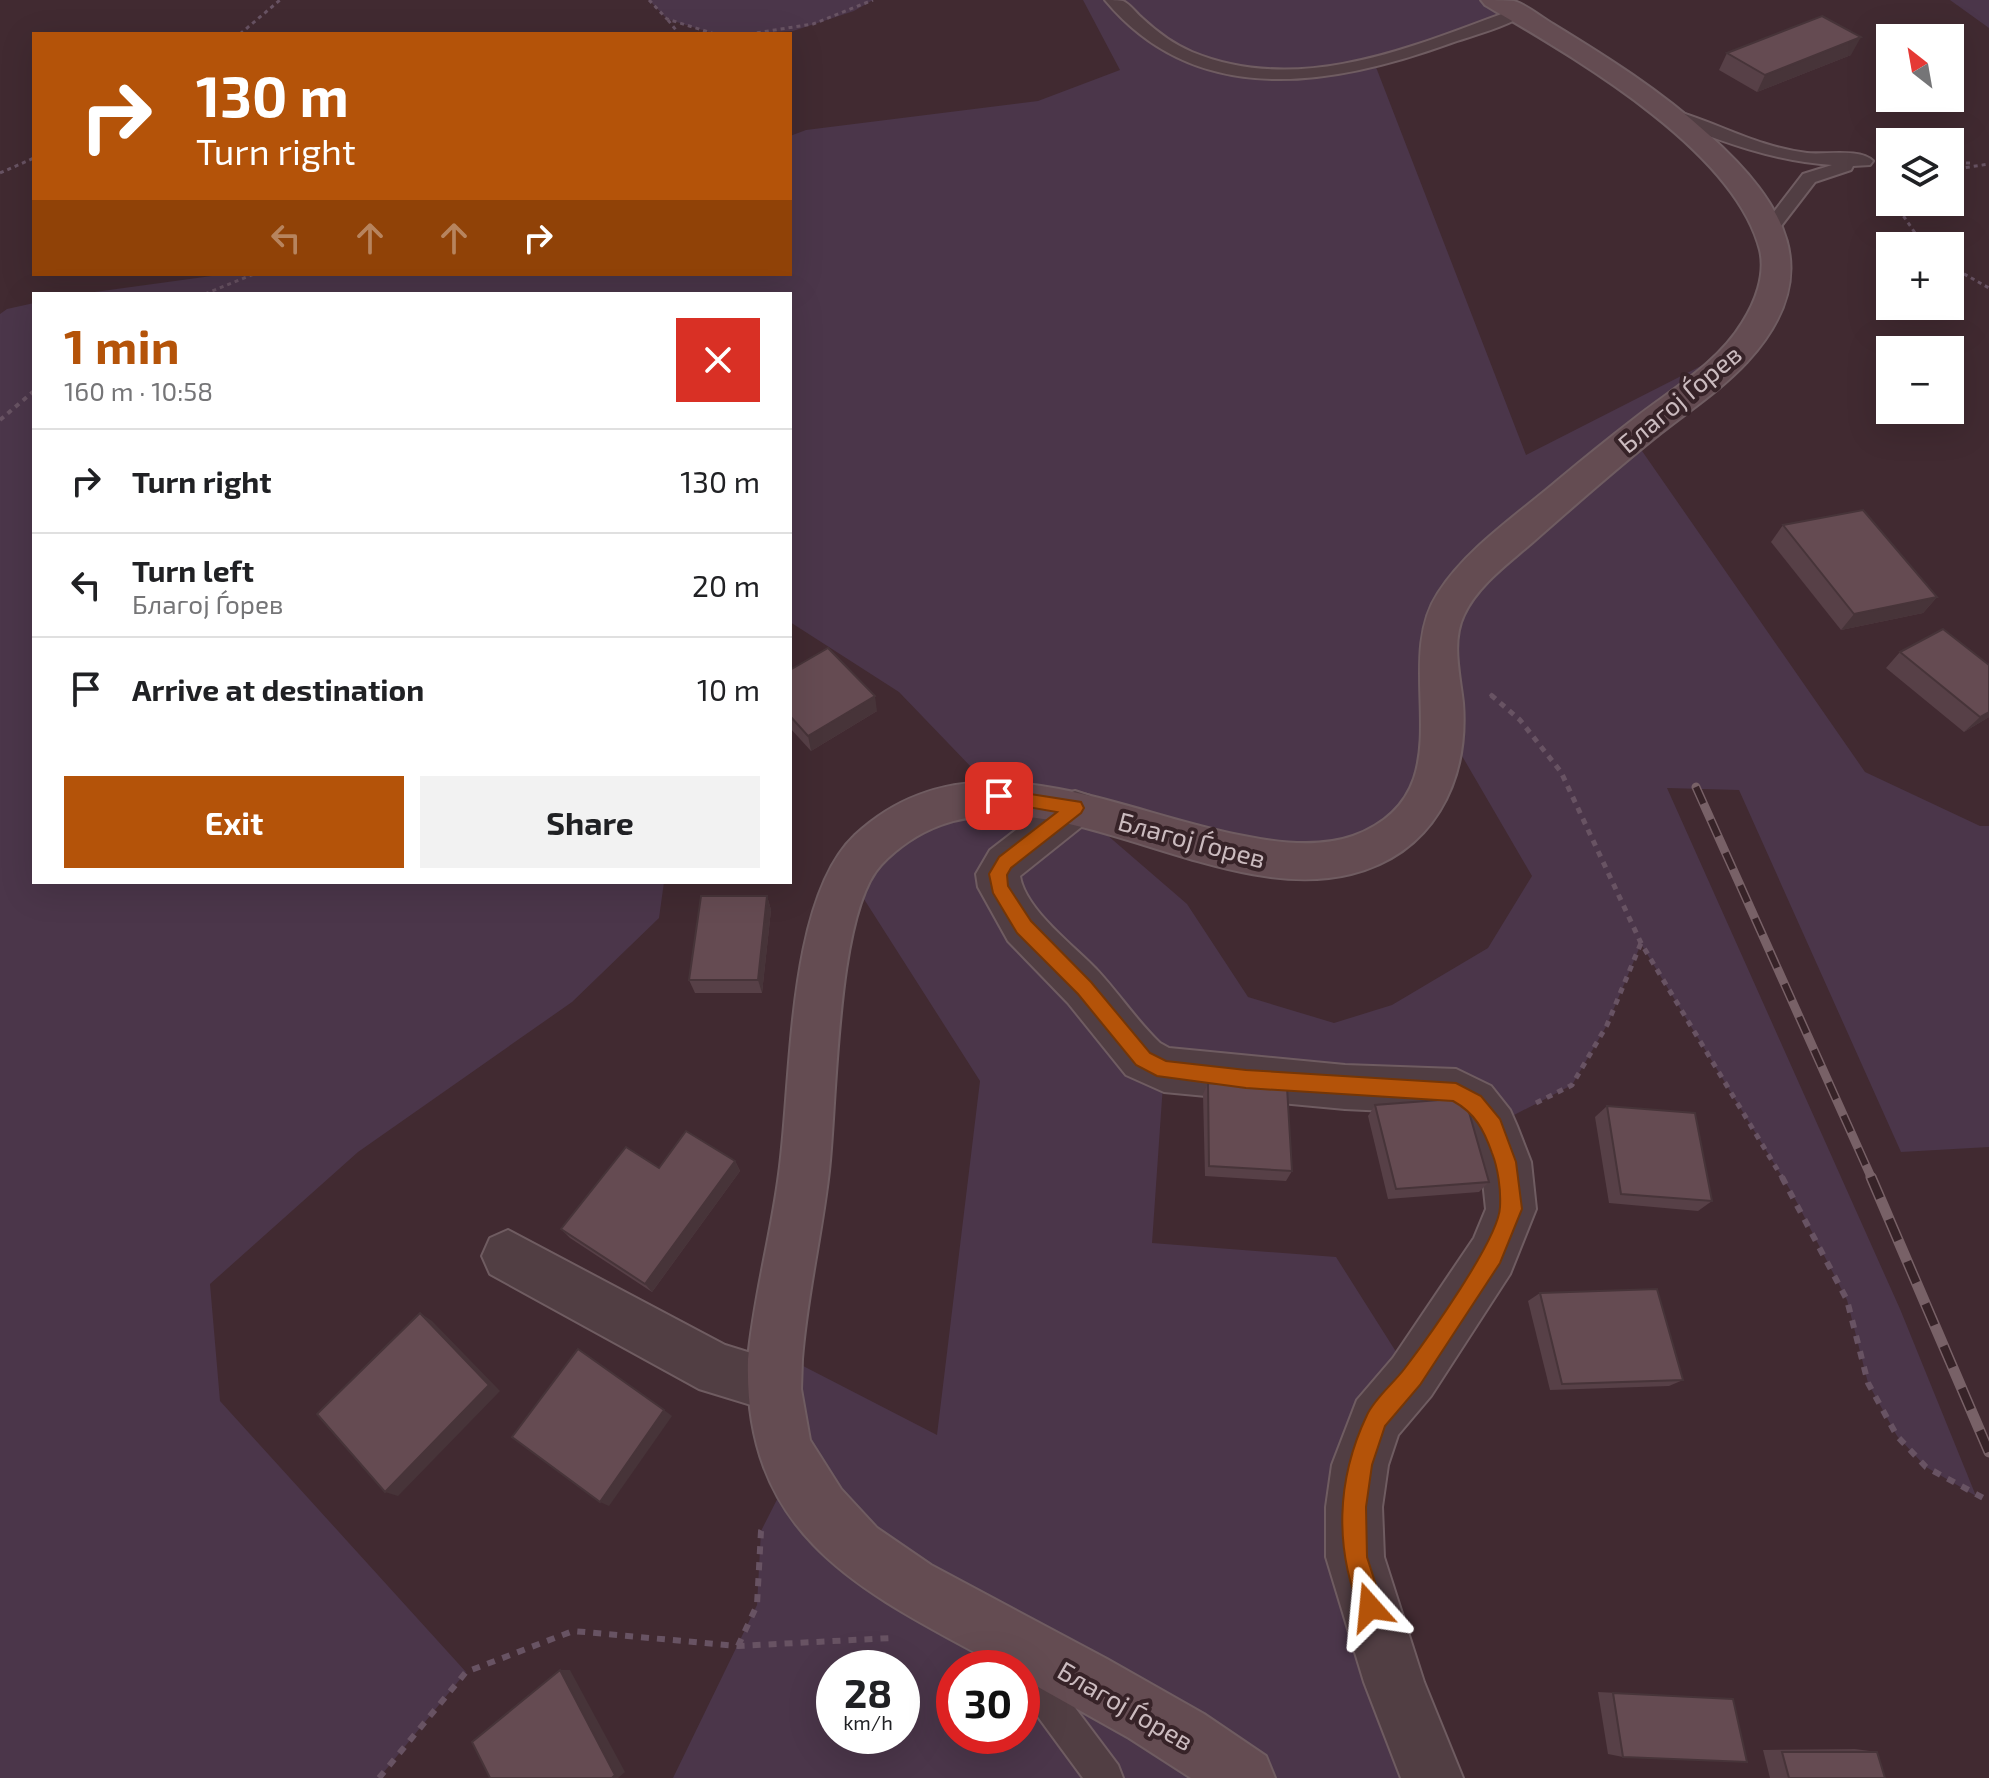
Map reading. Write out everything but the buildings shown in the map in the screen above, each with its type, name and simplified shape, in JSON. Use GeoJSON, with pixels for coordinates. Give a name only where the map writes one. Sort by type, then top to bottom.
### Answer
{"type":"FeatureCollection","features":[{"type":"Feature","properties":{"kind":"main road","name":"Благој Ѓорев"},"geometry":{"type":"LineString","coordinates":[[1244,1778],[1152,1716],[897,1577],[843,1535],[793,1468],[777,1425],[774,1385],[776,1352],[804,1175],[824,953],[848,874],[892,828],[951,803],[999,796],[1075,808],[1264,861],[1303,863],[1336,861],[1388,840],[1421,811],[1436,772],[1443,723],[1438,651],[1443,619],[1483,564],[1701,384],[1746,343],[1770,303],[1777,277],[1776,254],[1769,230],[1746,189],[1712,153],[1571,45],[1505,7]]}},
{"type":"Feature","properties":{"kind":"street"},"geometry":{"type":"LineString","coordinates":[[1075,808],[1005,863],[998,874],[1000,887],[1024,927],[1084,988],[1143,1059],[1164,1070],[1246,1079],[1456,1092],[1474,1102],[1493,1126],[1506,1162],[1511,1209],[1492,1256],[1412,1377],[1376,1419],[1360,1465],[1354,1507],[1355,1557],[1394,1682],[1432,1778]]}},
{"type":"Feature","properties":{"kind":"street"},"geometry":{"type":"LineString","coordinates":[[508,1256],[718,1370],[774,1385]]}},
{"type":"Feature","properties":{"kind":"lane"},"geometry":{"type":"LineString","coordinates":[[1113,0],[1171,49],[1192,59],[1224,69],[1292,76],[1373,62],[1433,44],[1505,7]]}},
{"type":"Feature","properties":{"kind":"lane"},"geometry":{"type":"LineString","coordinates":[[1662,112],[1753,147],[1806,158],[1864,161],[1809,178],[1769,230]]}},
{"type":"Feature","properties":{"kind":"lane"},"geometry":{"type":"LineString","coordinates":[[998,1632],[1105,1778]]}},
{"type":"Feature","properties":{"kind":"path"},"geometry":{"type":"LineString","coordinates":[[242,32],[280,0]]}},
{"type":"Feature","properties":{"kind":"path"},"geometry":{"type":"LineString","coordinates":[[649,0],[677,32]]}},
{"type":"Feature","properties":{"kind":"path"},"geometry":{"type":"LineString","coordinates":[[778,32],[793,31],[854,11],[873,0]]}},
{"type":"Feature","properties":{"kind":"path"},"geometry":{"type":"LineString","coordinates":[[667,19],[709,32]]}},
{"type":"Feature","properties":{"kind":"path"},"geometry":{"type":"LineString","coordinates":[[0,173],[32,159]]}},
{"type":"Feature","properties":{"kind":"path"},"geometry":{"type":"LineString","coordinates":[[1964,163],[1986,164]]}},
{"type":"Feature","properties":{"kind":"path"},"geometry":{"type":"LineString","coordinates":[[1964,168],[1986,164]]}},
{"type":"Feature","properties":{"kind":"path"},"geometry":{"type":"LineString","coordinates":[[210,292],[249,276]]}},
{"type":"Feature","properties":{"kind":"path"},"geometry":{"type":"LineString","coordinates":[[1964,276],[1989,288]]}},
{"type":"Feature","properties":{"kind":"path"},"geometry":{"type":"LineString","coordinates":[[0,420],[32,393]]}},
{"type":"Feature","properties":{"kind":"path"},"geometry":{"type":"LineString","coordinates":[[1438,651],[1520,720],[1561,772],[1641,943],[1792,1193],[1847,1300],[1868,1383],[1897,1436],[1926,1467],[1989,1501]]}},
{"type":"Feature","properties":{"kind":"path"},"geometry":{"type":"LineString","coordinates":[[1493,1126],[1572,1085],[1607,1025],[1641,943]]}},
{"type":"Feature","properties":{"kind":"path"},"geometry":{"type":"LineString","coordinates":[[738,1646],[757,1605],[761,1531],[793,1468]]}},
{"type":"Feature","properties":{"kind":"path"},"geometry":{"type":"LineString","coordinates":[[379,1778],[466,1672],[573,1631],[738,1646],[906,1637]]}},
{"type":"Feature","properties":{"kind":"shaded area"},"geometry":{"type":"Polygon","coordinates":[[[649,0],[873,0],[854,11],[793,31],[709,32],[667,19],[649,0]]]}},
{"type":"Feature","properties":{"kind":"shaded area"},"geometry":{"type":"Polygon","coordinates":[[[1083,0],[1494,0],[1517,13],[1374,62],[1526,455],[1746,343],[1633,438],[1865,772],[1980,826],[1989,826],[1989,1147],[1901,1152],[1739,790],[1667,788],[1900,1309],[1976,1496],[1926,1467],[1897,1436],[1868,1383],[1847,1300],[1792,1193],[1641,944],[1607,1025],[1572,1085],[1493,1126],[1164,1070],[1152,1243],[1336,1257],[1412,1377],[1360,1465],[1432,1778],[673,1778],[757,1605],[761,1531],[793,1468],[776,1352],[937,1435],[980,1081],[848,874],[892,828],[998,795],[899,692],[792,623],[792,292],[95,292],[211,276],[792,276],[792,135],[806,130],[1038,101],[1120,70],[1083,0]],[[1444,725],[1421,811],[1336,861],[1077,809],[1187,904],[1248,997],[1334,1023],[1392,1005],[1488,948],[1532,876],[1444,725]]]}},
{"type":"Feature","properties":{"kind":"shaded area"},"geometry":{"type":"Polygon","coordinates":[[[1950,0],[1989,0],[1989,28],[1950,0]]]}},
{"type":"Feature","properties":{"kind":"shaded area"},"geometry":{"type":"Polygon","coordinates":[[[32,303],[32,884],[664,884],[659,918],[572,1002],[358,1152],[210,1284],[220,1401],[466,1672],[379,1778],[0,1778],[0,314],[7,309],[32,303]]]}},
{"type":"Feature","properties":{"kind":"railway"},"geometry":{"type":"LineString","coordinates":[[1696,787],[1872,1179]]}},
{"type":"Feature","properties":{"kind":"railway"},"geometry":{"type":"LineString","coordinates":[[1871,1177],[1989,1452]]}},
{"type":"Feature","properties":{"kind":"route"},"geometry":{"type":"LineString","coordinates":[[999,796],[1075,808],[1005,863],[998,874],[1000,887],[1024,927],[1084,988],[1143,1059],[1164,1070],[1246,1079],[1456,1092],[1474,1102],[1493,1126],[1506,1162],[1511,1209],[1492,1256],[1412,1377],[1376,1419],[1360,1465],[1354,1507],[1355,1557],[1370,1607]]}}]}
